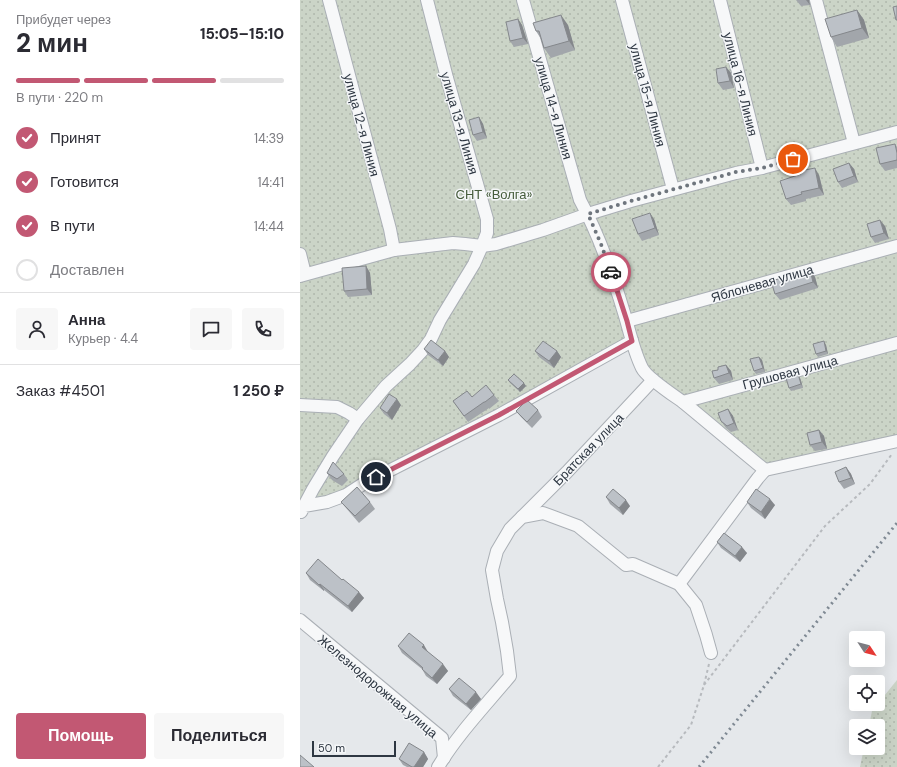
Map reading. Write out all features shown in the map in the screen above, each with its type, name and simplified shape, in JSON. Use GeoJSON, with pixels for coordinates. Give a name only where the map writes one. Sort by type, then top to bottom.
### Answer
{"type":"FeatureCollection","features":[{"type":"Feature","properties":{"kind":"street","name":"улица 12-я Линия"},"geometry":{"type":"LineString","coordinates":[[329,0],[390,229],[394,250]]}},
{"type":"Feature","properties":{"kind":"street","name":"улица 13-я Линия"},"geometry":{"type":"LineString","coordinates":[[302,510],[333,456],[358,419],[386,386],[423,350],[474,264],[487,233],[487,219],[447,78],[427,0]]}},
{"type":"Feature","properties":{"kind":"street","name":"улица 14-я Линия"},"geometry":{"type":"LineString","coordinates":[[523,0],[580,200],[588,214],[613,278],[642,369],[653,380],[765,470]]}},
{"type":"Feature","properties":{"kind":"street","name":"улица 15-я Линия"},"geometry":{"type":"LineString","coordinates":[[622,0],[673,189]]}},
{"type":"Feature","properties":{"kind":"street","name":"улица 16-я Линия"},"geometry":{"type":"LineString","coordinates":[[720,0],[762,168]]}},
{"type":"Feature","properties":{"kind":"street"},"geometry":{"type":"LineString","coordinates":[[816,0],[854,143]]}},
{"type":"Feature","properties":{"kind":"street"},"geometry":{"type":"LineString","coordinates":[[300,254],[303,275],[394,250],[453,243],[482,246],[496,244],[543,230],[588,214],[673,189],[736,172],[762,168],[897,132]]}},
{"type":"Feature","properties":{"kind":"street","name":"Яблоневая улица"},"geometry":{"type":"LineString","coordinates":[[627,321],[897,246]]}},
{"type":"Feature","properties":{"kind":"street"},"geometry":{"type":"LineString","coordinates":[[302,510],[346,495],[363,484],[499,415],[632,341]]}},
{"type":"Feature","properties":{"kind":"street","name":"Грушовая улица"},"geometry":{"type":"LineString","coordinates":[[682,402],[897,343]]}},
{"type":"Feature","properties":{"kind":"street","name":"Братская улица"},"geometry":{"type":"LineString","coordinates":[[441,762],[460,736],[510,676],[506,644],[492,570],[497,551],[510,529],[567,472],[653,380]]}},
{"type":"Feature","properties":{"kind":"street"},"geometry":{"type":"LineString","coordinates":[[300,406],[337,407],[358,419]]}},
{"type":"Feature","properties":{"kind":"street"},"geometry":{"type":"LineString","coordinates":[[679,584],[765,470],[897,440]]}},
{"type":"Feature","properties":{"kind":"street"},"geometry":{"type":"LineString","coordinates":[[522,517],[543,514],[578,526],[626,565],[633,564],[679,584],[696,605],[711,653]]}},
{"type":"Feature","properties":{"kind":"street","name":"Железнодорожная улица"},"geometry":{"type":"LineString","coordinates":[[300,620],[442,738],[441,762]]}},
{"type":"Feature","properties":{"kind":"path"},"geometry":{"type":"LineString","coordinates":[[704,685],[825,526],[870,484],[893,453]]}},
{"type":"Feature","properties":{"kind":"path"},"geometry":{"type":"LineString","coordinates":[[658,767],[691,726],[704,685],[711,653]]}},
{"type":"Feature","properties":{"kind":"green space","name":"СНТ «Волга»"},"geometry":{"type":"Polygon","coordinates":[[[300,0],[897,0],[897,446],[765,475],[643,378],[625,345],[300,513],[300,0]]]}},
{"type":"Feature","properties":{"kind":"green space"},"geometry":{"type":"Polygon","coordinates":[[[897,680],[897,767],[860,767],[863,755],[885,755],[885,719],[870,719],[872,711],[885,711],[885,695],[897,680]]]}},
{"type":"Feature","properties":{"kind":"building"},"geometry":{"type":"Polygon","coordinates":[[[897,6],[897,20],[896,20],[893,7],[897,6]]]}},
{"type":"Feature","properties":{"kind":"building"},"geometry":{"type":"Polygon","coordinates":[[[857,10],[862,28],[831,37],[825,19],[857,10]]]}},
{"type":"Feature","properties":{"kind":"building"},"geometry":{"type":"Polygon","coordinates":[[[561,15],[569,41],[544,48],[539,31],[536,31],[533,23],[561,15]]]}},
{"type":"Feature","properties":{"kind":"building"},"geometry":{"type":"Polygon","coordinates":[[[518,19],[523,38],[510,41],[506,22],[518,19]]]}},
{"type":"Feature","properties":{"kind":"building"},"geometry":{"type":"Polygon","coordinates":[[[726,67],[730,81],[718,83],[716,69],[726,67]]]}},
{"type":"Feature","properties":{"kind":"building"},"geometry":{"type":"Polygon","coordinates":[[[479,117],[483,132],[473,135],[469,120],[479,117]]]}},
{"type":"Feature","properties":{"kind":"building"},"geometry":{"type":"Polygon","coordinates":[[[895,144],[897,160],[880,164],[876,148],[895,144]]]}},
{"type":"Feature","properties":{"kind":"building"},"geometry":{"type":"Polygon","coordinates":[[[849,163],[854,176],[838,182],[833,169],[849,163]]]}},
{"type":"Feature","properties":{"kind":"building"},"geometry":{"type":"Polygon","coordinates":[[[815,168],[819,188],[801,192],[802,194],[786,199],[780,181],[801,174],[800,171],[815,168]]]}},
{"type":"Feature","properties":{"kind":"building"},"geometry":{"type":"Polygon","coordinates":[[[650,213],[655,228],[638,234],[632,219],[650,213]]]}},
{"type":"Feature","properties":{"kind":"building"},"geometry":{"type":"Polygon","coordinates":[[[880,220],[884,233],[871,237],[867,224],[880,220]]]}},
{"type":"Feature","properties":{"kind":"building"},"geometry":{"type":"Polygon","coordinates":[[[366,266],[367,289],[344,291],[342,268],[366,266]]]}},
{"type":"Feature","properties":{"kind":"building"},"geometry":{"type":"Polygon","coordinates":[[[810,270],[813,282],[775,294],[771,281],[810,270]]]}},
{"type":"Feature","properties":{"kind":"building"},"geometry":{"type":"Polygon","coordinates":[[[431,340],[445,351],[438,360],[424,349],[431,340]]]}},
{"type":"Feature","properties":{"kind":"building"},"geometry":{"type":"Polygon","coordinates":[[[543,341],[557,351],[549,361],[535,351],[543,341]]]}},
{"type":"Feature","properties":{"kind":"building"},"geometry":{"type":"Polygon","coordinates":[[[824,341],[826,351],[816,354],[813,344],[824,341]]]}},
{"type":"Feature","properties":{"kind":"building"},"geometry":{"type":"Polygon","coordinates":[[[759,357],[763,368],[754,371],[750,359],[759,357]]]}},
{"type":"Feature","properties":{"kind":"building"},"geometry":{"type":"Polygon","coordinates":[[[726,365],[729,373],[714,378],[712,371],[718,370],[718,367],[726,365]]]}},
{"type":"Feature","properties":{"kind":"building"},"geometry":{"type":"Polygon","coordinates":[[[514,374],[524,383],[518,389],[508,380],[514,374]]]}},
{"type":"Feature","properties":{"kind":"building"},"geometry":{"type":"Polygon","coordinates":[[[798,374],[801,384],[789,388],[786,378],[798,374]]]}},
{"type":"Feature","properties":{"kind":"building"},"geometry":{"type":"Polygon","coordinates":[[[486,385],[494,395],[464,416],[453,401],[467,391],[472,397],[486,385]]]}},
{"type":"Feature","properties":{"kind":"building"},"geometry":{"type":"Polygon","coordinates":[[[389,394],[397,399],[387,413],[380,408],[389,394]]]}},
{"type":"Feature","properties":{"kind":"building"},"geometry":{"type":"Polygon","coordinates":[[[527,400],[538,410],[527,422],[516,411],[527,400]]]}},
{"type":"Feature","properties":{"kind":"building"},"geometry":{"type":"Polygon","coordinates":[[[728,409],[734,423],[727,426],[721,421],[718,413],[728,409]]]}},
{"type":"Feature","properties":{"kind":"building"},"geometry":{"type":"Polygon","coordinates":[[[819,430],[822,442],[810,445],[807,433],[819,430]]]}},
{"type":"Feature","properties":{"kind":"building"},"geometry":{"type":"Polygon","coordinates":[[[333,462],[344,474],[337,479],[327,473],[333,462]]]}},
{"type":"Feature","properties":{"kind":"building"},"geometry":{"type":"Polygon","coordinates":[[[846,467],[851,478],[839,482],[835,472],[846,467]]]}},
{"type":"Feature","properties":{"kind":"building"},"geometry":{"type":"Polygon","coordinates":[[[357,487],[370,502],[355,516],[341,502],[357,487]]]}},
{"type":"Feature","properties":{"kind":"building"},"geometry":{"type":"Polygon","coordinates":[[[613,489],[626,500],[619,508],[606,497],[613,489]]]}},
{"type":"Feature","properties":{"kind":"building"},"geometry":{"type":"Polygon","coordinates":[[[756,489],[770,499],[761,512],[747,502],[756,489]]]}},
{"type":"Feature","properties":{"kind":"building"},"geometry":{"type":"Polygon","coordinates":[[[724,533],[742,547],[735,556],[717,542],[724,533]]]}},
{"type":"Feature","properties":{"kind":"building"},"geometry":{"type":"Polygon","coordinates":[[[318,559],[342,580],[343,579],[359,592],[348,606],[320,584],[319,585],[306,573],[318,559]]]}},
{"type":"Feature","properties":{"kind":"building"},"geometry":{"type":"Polygon","coordinates":[[[409,633],[424,645],[422,647],[443,664],[432,678],[398,646],[409,633]]]}},
{"type":"Feature","properties":{"kind":"building"},"geometry":{"type":"Polygon","coordinates":[[[459,678],[476,692],[466,704],[449,689],[459,678]]]}},
{"type":"Feature","properties":{"kind":"building"},"geometry":{"type":"Polygon","coordinates":[[[409,743],[424,752],[414,767],[399,759],[409,743]]]}},
{"type":"Feature","properties":{"kind":"building"},"geometry":{"type":"Polygon","coordinates":[[[300,755],[314,767],[300,767],[300,755]]]}},
{"type":"Feature","properties":{"kind":"railway"},"geometry":{"type":"LineString","coordinates":[[699,767],[897,523]]}},
{"type":"Feature","properties":{"kind":"way so far"},"geometry":{"type":"LineString","coordinates":[[611,272],[588,214],[736,172],[762,168],[793,159]]}},
{"type":"Feature","properties":{"kind":"route"},"geometry":{"type":"LineString","coordinates":[[376,477],[499,415],[632,341],[611,272]]}}]}
